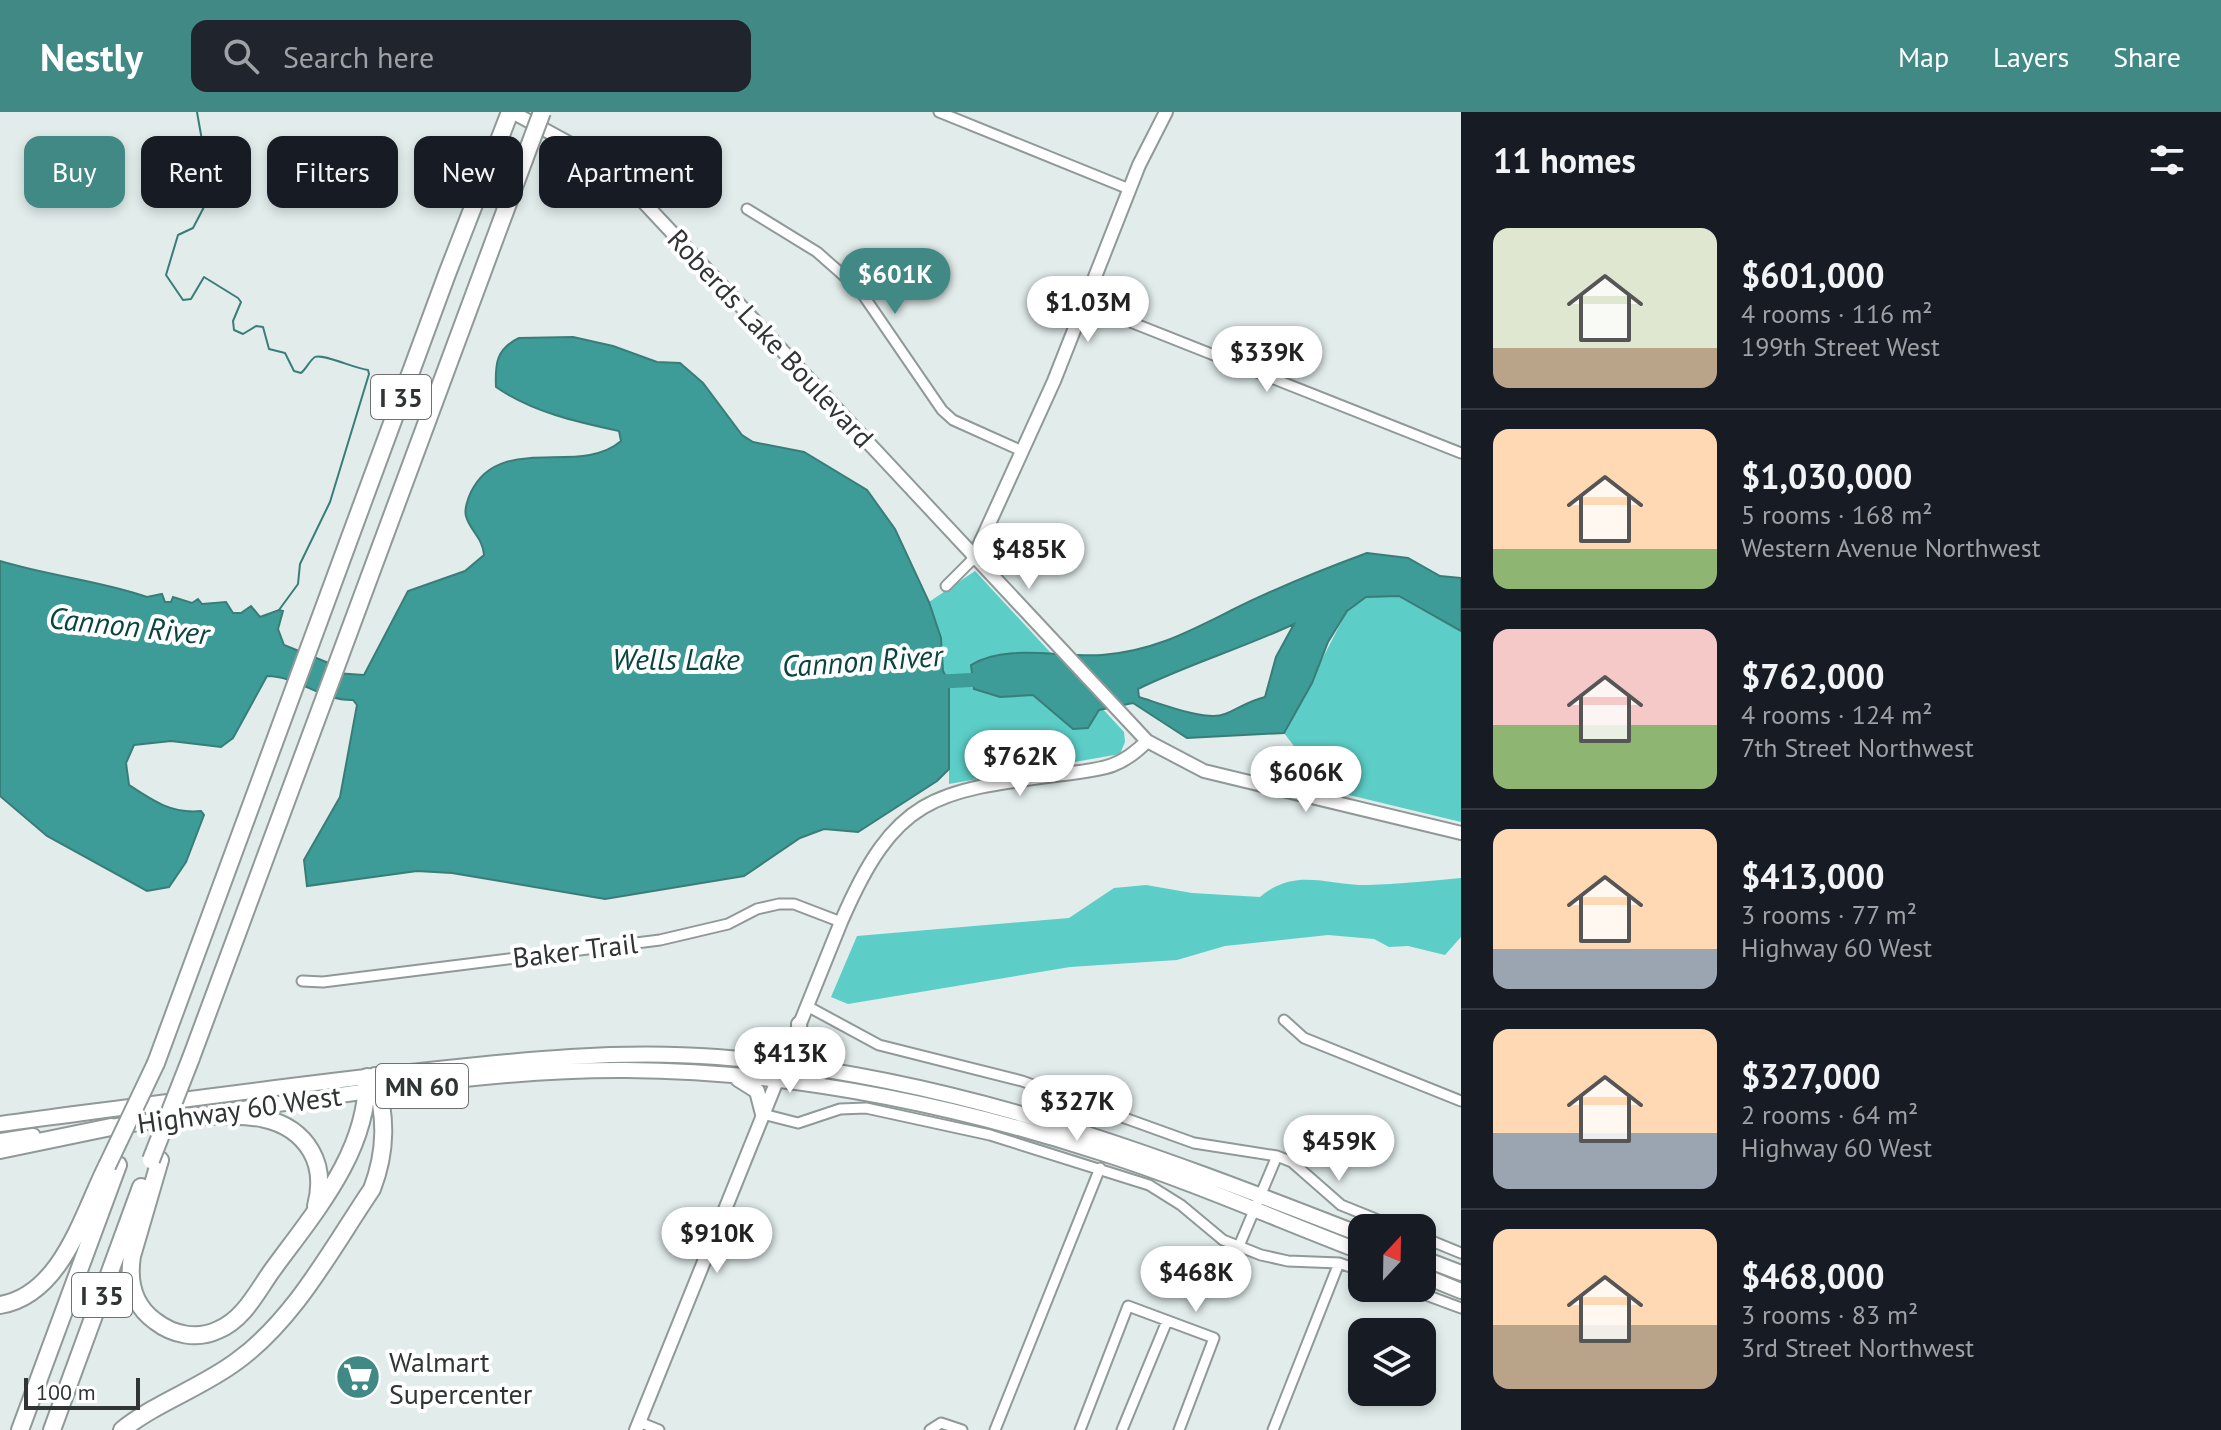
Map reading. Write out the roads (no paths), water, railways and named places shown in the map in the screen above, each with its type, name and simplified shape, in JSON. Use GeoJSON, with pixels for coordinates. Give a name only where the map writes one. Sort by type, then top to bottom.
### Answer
{"type":"FeatureCollection","features":[{"type":"Feature","properties":{"kind":"highway","name":"I 35"},"geometry":{"type":"LineString","coordinates":[[20,1430],[113,1165],[156,1063],[511,112]]}},
{"type":"Feature","properties":{"kind":"highway","name":"I 35"},"geometry":{"type":"LineString","coordinates":[[52,1430],[155,1160],[319,708],[542,112]]}},
{"type":"Feature","properties":{"kind":"highway"},"geometry":{"type":"LineString","coordinates":[[155,1160],[132,1256],[131,1283],[142,1309],[152,1319],[176,1333],[204,1334],[229,1324],[308,1221],[342,1170],[372,1084]]}},
{"type":"Feature","properties":{"kind":"highway"},"geometry":{"type":"LineString","coordinates":[[122,1430],[239,1360],[265,1338],[298,1298],[372,1189],[383,1151],[384,1118],[372,1084]]}},
{"type":"Feature","properties":{"kind":"highway"},"geometry":{"type":"LineString","coordinates":[[179,1117],[254,1116],[282,1123],[294,1131],[304,1141],[317,1166],[319,1195],[308,1221]]}},
{"type":"Feature","properties":{"kind":"highway"},"geometry":{"type":"LineString","coordinates":[[0,1150],[111,1127]]}},
{"type":"Feature","properties":{"kind":"highway"},"geometry":{"type":"LineString","coordinates":[[0,1305],[22,1298],[46,1278],[77,1232],[113,1165]]}},
{"type":"Feature","properties":{"kind":"main road"},"geometry":{"type":"LineString","coordinates":[[799,1024],[799,1044],[808,1057],[853,1074]]}},
{"type":"Feature","properties":{"kind":"main road","name":"Highway 60 West"},"geometry":{"type":"LineString","coordinates":[[0,1124],[372,1084],[594,1054],[668,1054],[784,1063],[932,1089],[1073,1127],[1348,1229]]}},
{"type":"Feature","properties":{"kind":"main road","name":"Highway 60 West"},"geometry":{"type":"LineString","coordinates":[[0,1141],[179,1117],[372,1084],[566,1071],[718,1073],[777,1079],[912,1102],[1029,1131],[1105,1154],[1348,1247]]}},
{"type":"Feature","properties":{"kind":"main road"},"geometry":{"type":"LineString","coordinates":[[718,1073],[754,1087],[762,1102],[763,1114]]}},
{"type":"Feature","properties":{"kind":"main road"},"geometry":{"type":"LineString","coordinates":[[1436,1263],[1461,1273]]}},
{"type":"Feature","properties":{"kind":"main road"},"geometry":{"type":"LineString","coordinates":[[1436,1281],[1461,1291]]}},
{"type":"Feature","properties":{"kind":"street","name":"Roberds Lake Boulevard"},"geometry":{"type":"LineString","coordinates":[[511,112],[580,149],[636,194],[973,559],[1147,741],[1204,771],[1461,833]]}},
{"type":"Feature","properties":{"kind":"street"},"geometry":{"type":"LineString","coordinates":[[939,112],[1129,189]]}},
{"type":"Feature","properties":{"kind":"street"},"geometry":{"type":"LineString","coordinates":[[946,586],[973,559],[1085,304],[1129,189],[1166,112]]}},
{"type":"Feature","properties":{"kind":"street"},"geometry":{"type":"LineString","coordinates":[[747,209],[817,252],[859,289],[942,410],[953,420],[1022,451]]}},
{"type":"Feature","properties":{"kind":"street"},"geometry":{"type":"LineString","coordinates":[[1085,304],[1461,453]]}},
{"type":"Feature","properties":{"kind":"street"},"geometry":{"type":"LineString","coordinates":[[659,1430],[638,1426],[841,922],[875,851],[902,822],[954,792],[1112,767],[1147,741]]}},
{"type":"Feature","properties":{"kind":"street","name":"Baker Trail"},"geometry":{"type":"LineString","coordinates":[[302,981],[348,979],[660,940],[728,924],[757,909],[779,904],[794,904],[841,922]]}},
{"type":"Feature","properties":{"kind":"street"},"geometry":{"type":"LineString","coordinates":[[807,1006],[879,1045],[1022,1081],[1194,1143],[1277,1156],[1292,1162],[1341,1205],[1363,1214]]}},
{"type":"Feature","properties":{"kind":"street"},"geometry":{"type":"LineString","coordinates":[[1284,1020],[1304,1038],[1461,1101]]}},
{"type":"Feature","properties":{"kind":"street"},"geometry":{"type":"LineString","coordinates":[[763,1114],[798,1123],[840,1109],[878,1109],[990,1135],[1100,1168],[1166,1194],[1208,1230],[1239,1246],[1275,1259],[1348,1266]]}},
{"type":"Feature","properties":{"kind":"street"},"geometry":{"type":"LineString","coordinates":[[1239,1246],[1277,1156]]}},
{"type":"Feature","properties":{"kind":"street"},"geometry":{"type":"LineString","coordinates":[[995,1430],[1100,1168]]}},
{"type":"Feature","properties":{"kind":"street"},"geometry":{"type":"LineString","coordinates":[[1436,1243],[1461,1253]]}},
{"type":"Feature","properties":{"kind":"street"},"geometry":{"type":"LineString","coordinates":[[1273,1430],[1339,1263]]}},
{"type":"Feature","properties":{"kind":"street"},"geometry":{"type":"LineString","coordinates":[[1436,1299],[1461,1308]]}},
{"type":"Feature","properties":{"kind":"street"},"geometry":{"type":"LineString","coordinates":[[1080,1430],[1128,1306],[1214,1338],[1179,1430]]}},
{"type":"Feature","properties":{"kind":"street"},"geometry":{"type":"LineString","coordinates":[[1122,1430],[1167,1321]]}},
{"type":"Feature","properties":{"kind":"street"},"geometry":{"type":"LineString","coordinates":[[933,1427],[962,1430]]}},
{"type":"Feature","properties":{"kind":"water","name":"Wells Lake"},"geometry":{"type":"Polygon","coordinates":[[[573,337],[613,346],[657,362],[680,363],[703,383],[742,435],[753,442],[804,452],[867,490],[895,529],[929,602],[941,638],[943,671],[949,682],[949,769],[937,781],[858,832],[824,829],[800,838],[744,876],[605,899],[452,873],[417,871],[307,886],[304,860],[340,797],[357,705],[353,700],[330,697],[289,680],[267,676],[233,738],[221,747],[171,741],[134,745],[126,763],[129,785],[163,805],[201,811],[204,815],[186,862],[169,887],[147,891],[47,836],[0,796],[0,561],[147,597],[162,594],[165,602],[171,602],[173,597],[192,603],[198,599],[202,604],[226,602],[233,613],[241,613],[251,606],[260,617],[283,611],[278,629],[284,645],[336,666],[335,673],[364,675],[408,591],[465,571],[484,555],[466,511],[471,492],[484,474],[501,464],[520,459],[584,456],[604,451],[621,441],[619,431],[540,410],[496,387],[498,358],[511,342],[519,338],[573,337]]]}},
{"type":"Feature","properties":{"kind":"water"},"geometry":{"type":"Polygon","coordinates":[[[1367,553],[1408,558],[1440,576],[1461,578],[1461,631],[1399,596],[1366,597],[1347,611],[1328,642],[1312,683],[1284,733],[1187,738],[1133,703],[1099,710],[1088,728],[1073,729],[1033,695],[1000,697],[974,689],[971,665],[985,658],[1017,653],[1102,655],[1154,645],[1265,594],[1367,553]],[[1294,624],[1138,689],[1139,697],[1195,714],[1225,714],[1265,697],[1276,657],[1294,624]]]}},
{"type":"Feature","properties":{"kind":"waterway"},"geometry":{"type":"LineString","coordinates":[[197,112],[203,146],[201,154],[188,162],[191,181],[197,187],[215,187],[222,192],[224,201],[204,207],[193,228],[178,235],[166,275],[183,300],[191,299],[204,277],[238,298],[241,302],[233,321],[234,330],[243,334],[256,326],[263,327],[269,349],[285,353],[294,371],[301,373],[313,358],[319,356],[368,370],[369,374],[330,502],[300,564],[298,584],[279,610]]}},
{"type":"Feature","properties":{"kind":"waterway","name":"Cannon River"},"geometry":{"type":"LineString","coordinates":[[932,682],[991,679]]}},
{"type":"Feature","properties":{"kind":"place","name":"Walmart Supercenter"},"geometry":{"type":"Point","coordinates":[358,1377]}}]}
